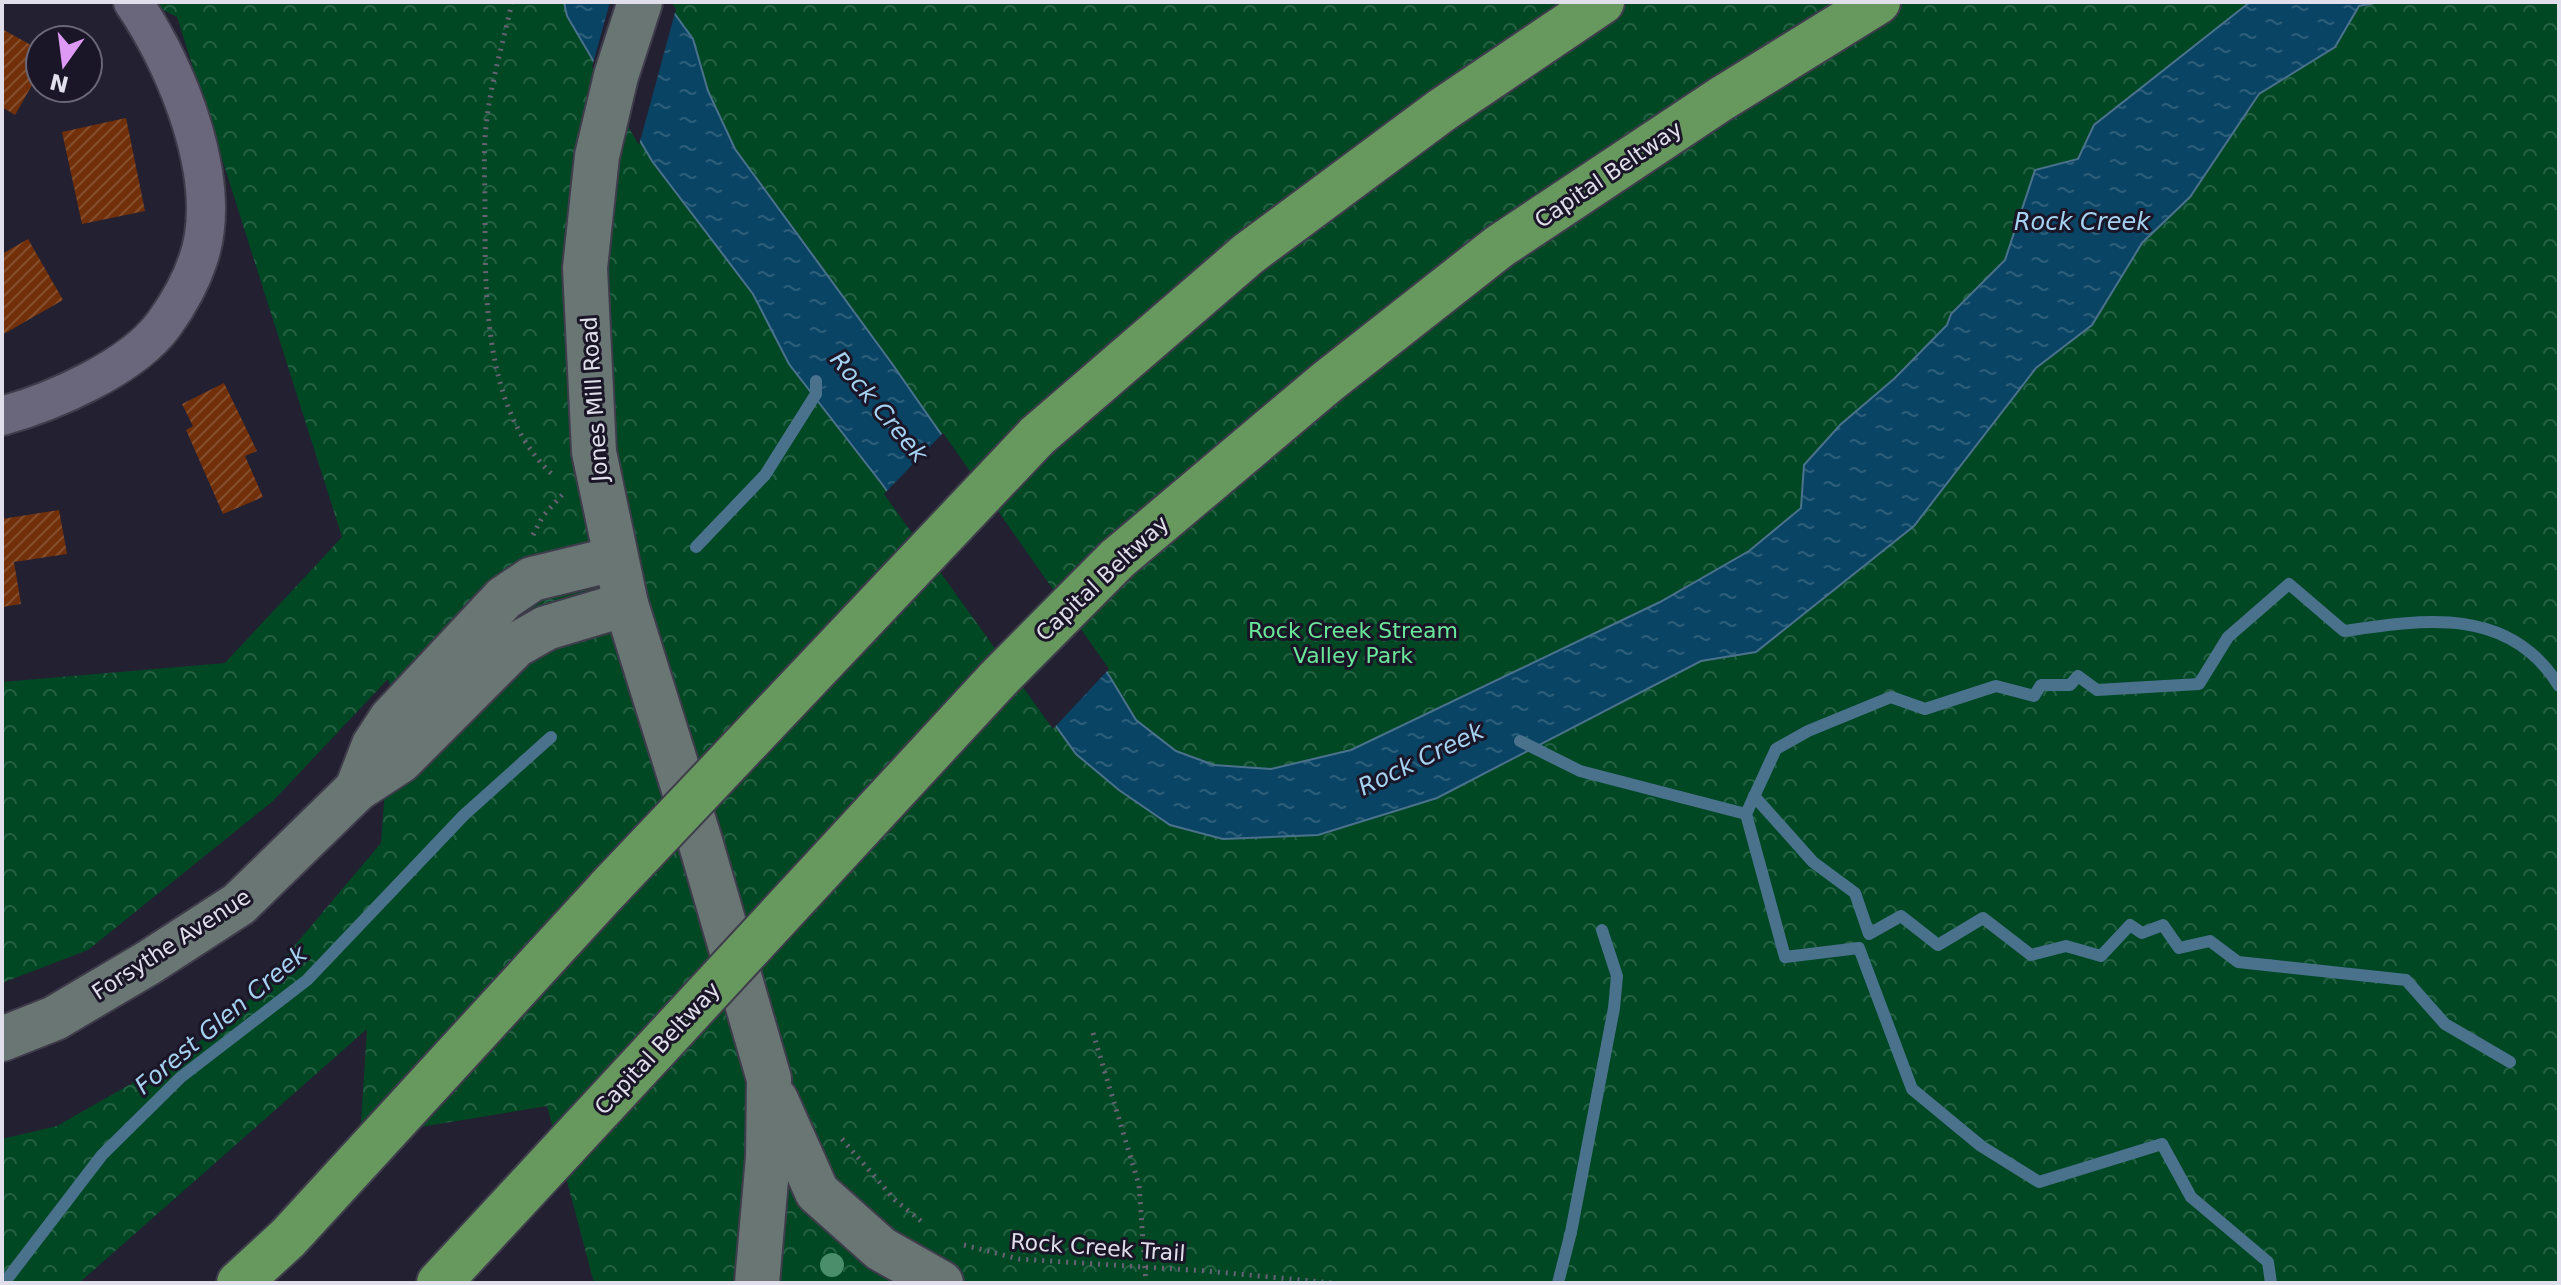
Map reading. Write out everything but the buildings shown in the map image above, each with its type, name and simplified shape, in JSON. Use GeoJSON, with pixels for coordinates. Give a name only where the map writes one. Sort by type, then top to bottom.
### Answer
{"type":"FeatureCollection","features":[{"type":"Feature","properties":{"kind":"highway"},"geometry":{"type":"LineString","coordinates":[[239,1283],[288,1238],[609,888],[1037,436],[1248,254],[1442,110],[1602,2]]}},
{"type":"Feature","properties":{"kind":"highway","name":"Capital Beltway"},"geometry":{"type":"LineString","coordinates":[[439,1283],[998,679],[1117,559],[1327,382],[1500,246],[1721,99],[1878,2]]}},
{"type":"Feature","properties":{"kind":"street"},"geometry":{"type":"LineString","coordinates":[[2,416],[64,396],[134,352],[162,327],[199,259],[205,187],[197,144],[179,81],[153,31],[133,2]]}},
{"type":"Feature","properties":{"kind":"street","name":"Jones Mill Road"},"geometry":{"type":"LineString","coordinates":[[640,2],[616,76],[597,156],[585,268],[594,452],[614,559],[626,604],[713,883],[769,1079]]}},
{"type":"Feature","properties":{"kind":"street","name":"Forsythe Avenue"},"geometry":{"type":"LineString","coordinates":[[357,789],[374,745],[391,719],[504,598],[532,579],[614,559]]}},
{"type":"Feature","properties":{"kind":"street","name":"Forsythe Avenue"},"geometry":{"type":"LineString","coordinates":[[2,1039],[66,1011],[239,904],[357,789],[400,761],[516,645],[546,628],[626,604]]}},
{"type":"Feature","properties":{"kind":"street"},"geometry":{"type":"LineString","coordinates":[[757,1283],[768,1157],[769,1079]]}},
{"type":"Feature","properties":{"kind":"street"},"geometry":{"type":"LineString","coordinates":[[769,1079],[792,1143],[817,1192],[881,1249],[941,1283]]}},
{"type":"Feature","properties":{"kind":"path"},"geometry":{"type":"LineString","coordinates":[[512,2],[496,62],[485,130],[485,255],[490,321],[508,406],[538,461],[558,479]]}},
{"type":"Feature","properties":{"kind":"path"},"geometry":{"type":"LineString","coordinates":[[1093,1033],[1139,1185],[1146,1283]]}},
{"type":"Feature","properties":{"kind":"path"},"geometry":{"type":"LineString","coordinates":[[850,1150],[895,1200],[929,1227]]}},
{"type":"Feature","properties":{"kind":"path","name":"Rock Creek Trail"},"geometry":{"type":"LineString","coordinates":[[951,1241],[1019,1259],[1333,1283]]}},
{"type":"Feature","properties":{"kind":"green space","name":"Rock Creek Stream Valley Park"},"geometry":{"type":"Polygon","coordinates":[[[148,2],[2559,2],[2559,1283],[594,1283],[547,1106],[360,1137],[367,1029],[79,1283],[2,1283],[2,1139],[57,1126],[178,1057],[236,1015],[381,843],[392,692],[388,679],[273,801],[88,950],[2,983],[2,682],[225,663],[342,537],[177,17],[148,2]]]}},
{"type":"Feature","properties":{"kind":"water","name":"Rock Creek"},"geometry":{"type":"Polygon","coordinates":[[[564,2],[666,2],[693,39],[708,91],[735,149],[893,365],[1110,677],[1136,720],[1176,751],[1214,765],[1271,769],[1351,750],[1660,602],[1749,551],[1801,508],[1804,465],[1840,425],[1895,378],[1947,325],[1951,314],[2005,260],[2035,170],[2078,159],[2094,125],[2250,2],[2381,2],[2359,6],[2335,47],[2259,94],[2190,197],[2142,243],[2092,325],[2036,368],[1914,526],[1756,652],[1701,661],[1437,798],[1318,835],[1223,839],[1170,825],[1119,790],[1076,754],[882,484],[789,364],[753,294],[652,161],[567,16],[564,2]]]}},
{"type":"Feature","properties":{"kind":"pier"},"geometry":{"type":"Polygon","coordinates":[[[610,2],[671,2],[676,9],[639,145],[592,67],[610,2]]]}},
{"type":"Feature","properties":{"kind":"pier"},"geometry":{"type":"Polygon","coordinates":[[[943,433],[1109,669],[1053,729],[884,494],[943,433]]]}},
{"type":"Feature","properties":{"kind":"waterway","name":"Forest Glen Creek"},"geometry":{"type":"LineString","coordinates":[[696,547],[765,475],[816,394],[816,381]]}},
{"type":"Feature","properties":{"kind":"waterway"},"geometry":{"type":"LineString","coordinates":[[1746,814],[1776,749],[1808,731],[1891,697],[1925,709],[1996,686],[2034,696],[2041,685],[2070,685],[2078,676],[2097,690],[2199,684],[2228,637],[2289,584],[2344,631],[2435,622],[2491,630],[2516,642],[2539,660],[2559,686]]}},
{"type":"Feature","properties":{"kind":"waterway","name":"Forest Glen Creek"},"geometry":{"type":"LineString","coordinates":[[4,1283],[102,1155],[181,1077],[307,980],[464,815],[551,737]]}},
{"type":"Feature","properties":{"kind":"waterway"},"geometry":{"type":"LineString","coordinates":[[1520,741],[1580,771],[1746,814],[1785,957],[1859,948],[1912,1089],[1981,1146],[2039,1182],[2162,1144],[2191,1197],[2268,1262],[2271,1283]]}},
{"type":"Feature","properties":{"kind":"waterway"},"geometry":{"type":"LineString","coordinates":[[1754,796],[1813,862],[1855,893],[1869,934],[1901,916],[1938,945],[1983,918],[2031,955],[2066,946],[2101,956],[2130,925],[2142,933],[2163,925],[2179,948],[2210,941],[2238,962],[2406,980],[2445,1024],[2510,1062]]}},
{"type":"Feature","properties":{"kind":"waterway"},"geometry":{"type":"LineString","coordinates":[[1558,1283],[1571,1232],[1614,1008],[1617,976],[1602,930]]}}]}
